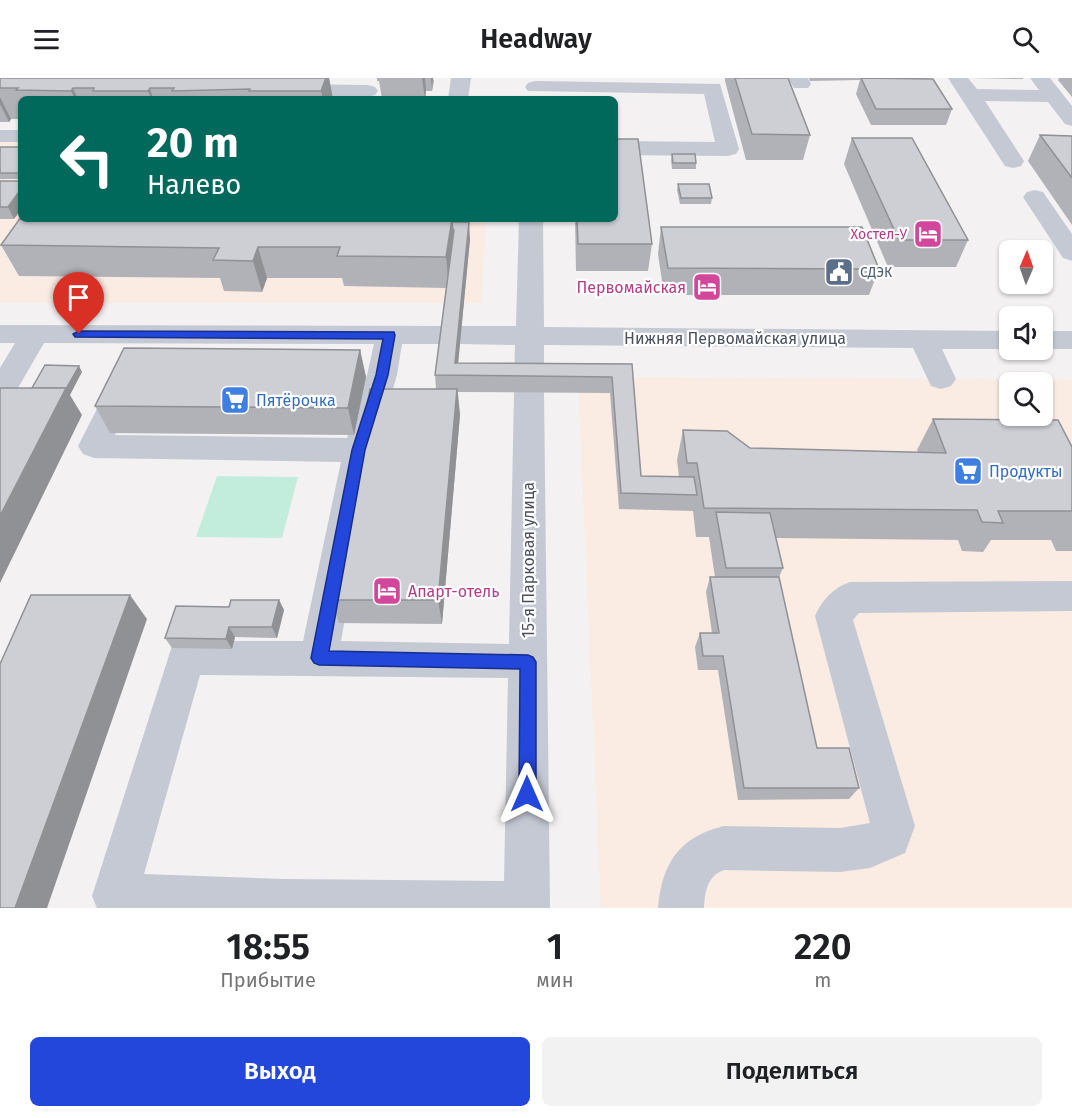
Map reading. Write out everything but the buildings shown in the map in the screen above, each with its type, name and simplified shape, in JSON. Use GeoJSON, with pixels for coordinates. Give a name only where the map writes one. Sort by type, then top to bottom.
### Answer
{"type":"FeatureCollection","features":[{"type":"Feature","properties":{"kind":"street"},"geometry":{"type":"LineString","coordinates":[[458,96],[461,78]]}},
{"type":"Feature","properties":{"kind":"street"},"geometry":{"type":"LineString","coordinates":[[1040,78],[1072,120]]}},
{"type":"Feature","properties":{"kind":"street"},"geometry":{"type":"LineString","coordinates":[[964,87],[1054,96]]}},
{"type":"Feature","properties":{"kind":"street"},"geometry":{"type":"LineString","coordinates":[[964,87],[1013,161]]}},
{"type":"Feature","properties":{"kind":"street"},"geometry":{"type":"LineString","coordinates":[[535,88],[713,88],[728,149],[618,148]]}},
{"type":"Feature","properties":{"kind":"street"},"geometry":{"type":"LineString","coordinates":[[273,90],[369,89]]}},
{"type":"Feature","properties":{"kind":"street"},"geometry":{"type":"LineString","coordinates":[[0,136],[18,136]]}},
{"type":"Feature","properties":{"kind":"street"},"geometry":{"type":"LineString","coordinates":[[1035,197],[1072,253]]}},
{"type":"Feature","properties":{"kind":"street","name":"15-я Парковая улица"},"geometry":{"type":"LineString","coordinates":[[527,906],[531,222]]}},
{"type":"Feature","properties":{"kind":"street","name":"Нижняя Первомайская улица"},"geometry":{"type":"LineString","coordinates":[[0,334],[999,340]]}},
{"type":"Feature","properties":{"kind":"street"},"geometry":{"type":"LineString","coordinates":[[0,393],[35,334]]}},
{"type":"Feature","properties":{"kind":"street"},"geometry":{"type":"LineString","coordinates":[[145,335],[94,446],[359,450]]}},
{"type":"Feature","properties":{"kind":"street"},"geometry":{"type":"LineString","coordinates":[[319,658],[359,450],[382,375],[390,335]]}},
{"type":"Feature","properties":{"kind":"street"},"geometry":{"type":"LineString","coordinates":[[923,339],[941,379]]}},
{"type":"Feature","properties":{"kind":"street"},"geometry":{"type":"LineString","coordinates":[[1053,340],[1072,340]]}},
{"type":"Feature","properties":{"kind":"street"},"geometry":{"type":"LineString","coordinates":[[681,908],[683,884],[699,857],[711,850],[724,848],[840,850],[870,846],[889,837],[893,826],[833,616],[850,598],[1072,596]]}},
{"type":"Feature","properties":{"kind":"street"},"geometry":{"type":"LineString","coordinates":[[527,906],[285,905],[115,896],[186,658],[528,662]]}},
{"type":"Feature","properties":{"kind":"shaded area"},"geometry":{"type":"Polygon","coordinates":[[[18,141],[18,222],[486,222],[481,303],[0,303],[0,142],[18,141]]]}},
{"type":"Feature","properties":{"kind":"shaded area"},"geometry":{"type":"Polygon","coordinates":[[[578,377],[999,380],[999,426],[1053,426],[1053,380],[1072,380],[1072,908],[601,908],[578,377]]]}},
{"type":"Feature","properties":{"kind":"green space"},"geometry":{"type":"Polygon","coordinates":[[[217,476],[298,477],[282,538],[196,537],[217,476]]]}},
{"type":"Feature","properties":{"kind":"place","name":"Хостел-У"},"geometry":{"type":"Point","coordinates":[928,234]}},
{"type":"Feature","properties":{"kind":"place","name":"СДЭК"},"geometry":{"type":"Point","coordinates":[839,272]}},
{"type":"Feature","properties":{"kind":"place","name":"Первомайская"},"geometry":{"type":"Point","coordinates":[707,287]}},
{"type":"Feature","properties":{"kind":"place","name":"Пятёрочка"},"geometry":{"type":"Point","coordinates":[235,400]}},
{"type":"Feature","properties":{"kind":"place","name":"Продукты"},"geometry":{"type":"Point","coordinates":[968,471]}},
{"type":"Feature","properties":{"kind":"place","name":"Апарт-отель"},"geometry":{"type":"Point","coordinates":[387,591]}},
{"type":"Feature","properties":{"kind":"route"},"geometry":{"type":"LineString","coordinates":[[79,334],[390,335],[382,375],[359,450],[319,658],[473,659],[528,662],[527,794]]}}]}
